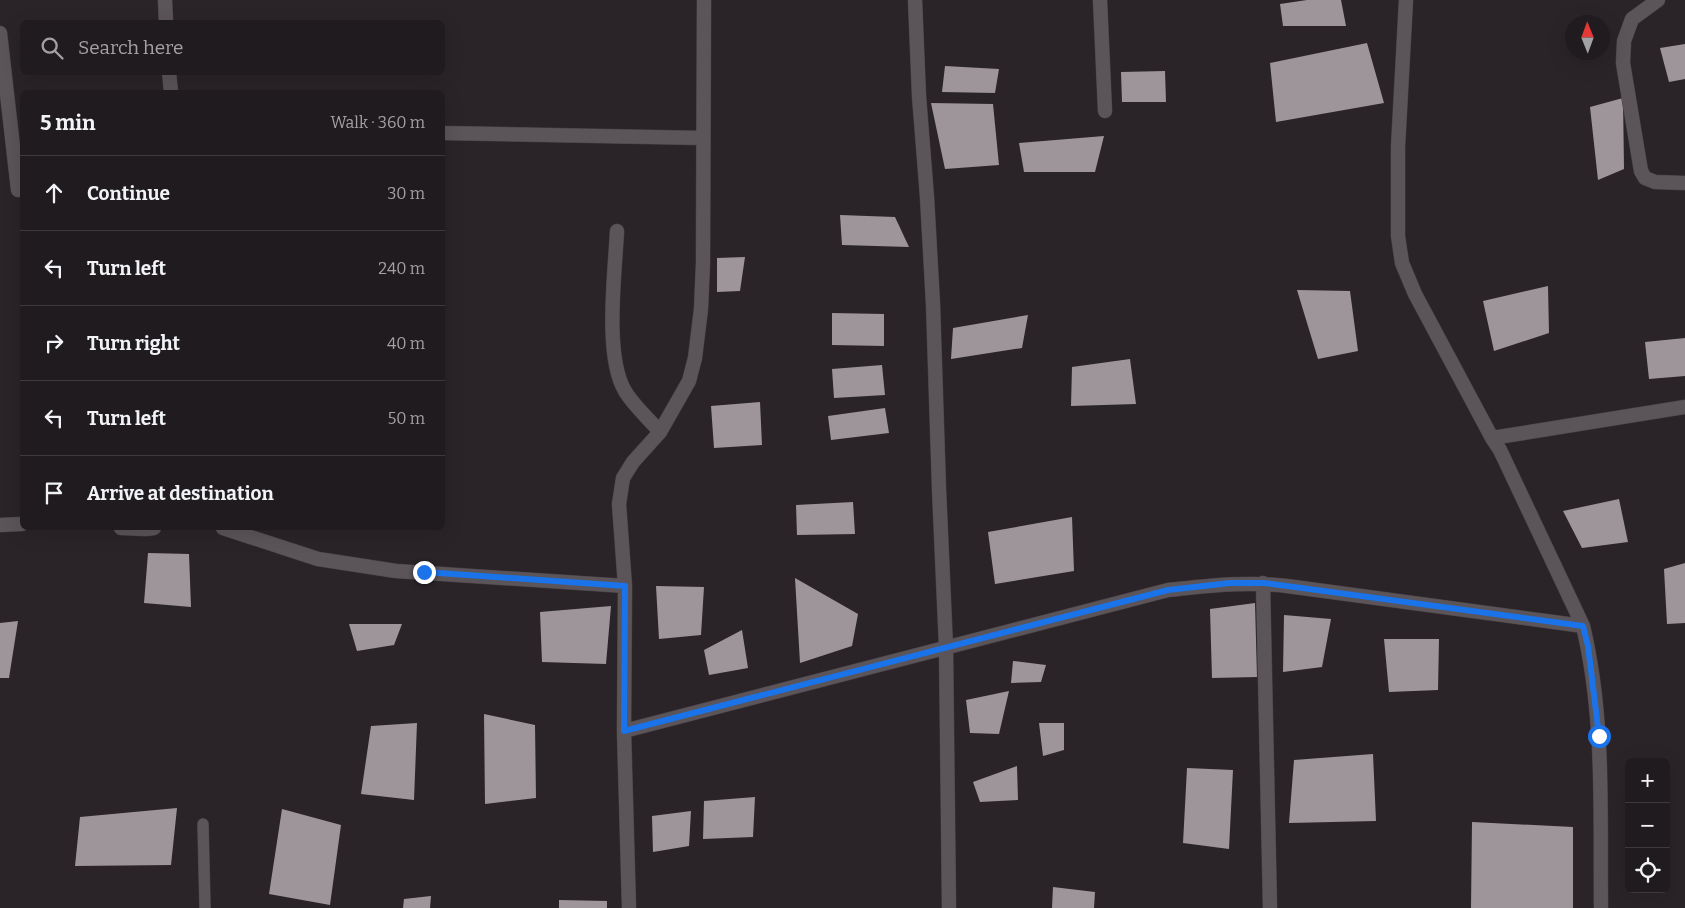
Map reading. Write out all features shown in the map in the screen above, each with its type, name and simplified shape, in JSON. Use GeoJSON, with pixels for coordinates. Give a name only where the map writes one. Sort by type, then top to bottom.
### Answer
{"type":"FeatureCollection","features":[{"type":"Feature","properties":{"kind":"street"},"geometry":{"type":"LineString","coordinates":[[165,0],[166,20]]}},
{"type":"Feature","properties":{"kind":"street"},"geometry":{"type":"LineString","coordinates":[[629,908],[624,731],[625,586],[619,504],[623,478],[633,462],[660,432],[689,381],[695,358],[701,309],[702,272],[704,0]]}},
{"type":"Feature","properties":{"kind":"street"},"geometry":{"type":"LineString","coordinates":[[914,0],[933,304],[946,647],[950,908]]}},
{"type":"Feature","properties":{"kind":"street"},"geometry":{"type":"LineString","coordinates":[[1100,0],[1105,111]]}},
{"type":"Feature","properties":{"kind":"street"},"geometry":{"type":"LineString","coordinates":[[1406,0],[1398,147],[1398,236],[1402,263],[1415,294],[1500,450],[1583,626],[1588,646],[1599,736],[1601,908]]}},
{"type":"Feature","properties":{"kind":"street"},"geometry":{"type":"LineString","coordinates":[[1658,0],[1632,19],[1624,41],[1623,63],[1641,171],[1645,178],[1655,182],[1685,183]]}},
{"type":"Feature","properties":{"kind":"street"},"geometry":{"type":"LineString","coordinates":[[0,33],[18,190]]}},
{"type":"Feature","properties":{"kind":"street"},"geometry":{"type":"LineString","coordinates":[[169,75],[171,90]]}},
{"type":"Feature","properties":{"kind":"street"},"geometry":{"type":"LineString","coordinates":[[445,132],[703,138]]}},
{"type":"Feature","properties":{"kind":"street"},"geometry":{"type":"LineString","coordinates":[[617,231],[612,335],[614,356],[625,391],[660,432]]}},
{"type":"Feature","properties":{"kind":"street"},"geometry":{"type":"LineString","coordinates":[[1492,438],[1685,407]]}},
{"type":"Feature","properties":{"kind":"street"},"geometry":{"type":"LineString","coordinates":[[0,525],[20,524]]}},
{"type":"Feature","properties":{"kind":"street"},"geometry":{"type":"LineString","coordinates":[[230,530],[318,559],[396,571],[625,586]]}},
{"type":"Feature","properties":{"kind":"street"},"geometry":{"type":"LineString","coordinates":[[624,731],[1168,590],[1230,583],[1264,583],[1583,626]]}},
{"type":"Feature","properties":{"kind":"street"},"geometry":{"type":"LineString","coordinates":[[1264,583],[1270,908]]}},
{"type":"Feature","properties":{"kind":"lane"},"geometry":{"type":"LineString","coordinates":[[203,824],[206,908]]}},
{"type":"Feature","properties":{"kind":"building"},"geometry":{"type":"Polygon","coordinates":[[[1307,0],[1341,0],[1346,26],[1283,26],[1280,4],[1307,0]]]}},
{"type":"Feature","properties":{"kind":"building"},"geometry":{"type":"Polygon","coordinates":[[[1367,43],[1384,103],[1276,122],[1270,63],[1367,43]]]}},
{"type":"Feature","properties":{"kind":"building"},"geometry":{"type":"Polygon","coordinates":[[[1685,44],[1685,79],[1669,82],[1660,48],[1685,44]]]}},
{"type":"Feature","properties":{"kind":"building"},"geometry":{"type":"Polygon","coordinates":[[[945,66],[999,69],[995,93],[942,92],[945,66]]]}},
{"type":"Feature","properties":{"kind":"building"},"geometry":{"type":"Polygon","coordinates":[[[1165,71],[1166,102],[1122,102],[1121,72],[1165,71]]]}},
{"type":"Feature","properties":{"kind":"building"},"geometry":{"type":"Polygon","coordinates":[[[1623,98],[1624,169],[1598,180],[1590,107],[1623,98]]]}},
{"type":"Feature","properties":{"kind":"building"},"geometry":{"type":"Polygon","coordinates":[[[931,103],[993,104],[999,165],[945,169],[931,103]]]}},
{"type":"Feature","properties":{"kind":"building"},"geometry":{"type":"Polygon","coordinates":[[[1104,136],[1095,172],[1024,172],[1019,143],[1104,136]]]}},
{"type":"Feature","properties":{"kind":"building"},"geometry":{"type":"Polygon","coordinates":[[[840,215],[895,217],[909,247],[842,245],[840,215]]]}},
{"type":"Feature","properties":{"kind":"building"},"geometry":{"type":"Polygon","coordinates":[[[745,257],[740,291],[717,292],[717,258],[745,257]]]}},
{"type":"Feature","properties":{"kind":"building"},"geometry":{"type":"Polygon","coordinates":[[[1548,286],[1549,333],[1494,351],[1483,301],[1548,286]]]}},
{"type":"Feature","properties":{"kind":"building"},"geometry":{"type":"Polygon","coordinates":[[[1297,290],[1350,291],[1358,351],[1318,359],[1297,290]]]}},
{"type":"Feature","properties":{"kind":"building"},"geometry":{"type":"Polygon","coordinates":[[[832,313],[884,314],[884,346],[832,345],[832,313]]]}},
{"type":"Feature","properties":{"kind":"building"},"geometry":{"type":"Polygon","coordinates":[[[1028,315],[1022,348],[951,359],[953,328],[1028,315]]]}},
{"type":"Feature","properties":{"kind":"building"},"geometry":{"type":"Polygon","coordinates":[[[1685,338],[1685,376],[1649,379],[1645,342],[1685,338]]]}},
{"type":"Feature","properties":{"kind":"building"},"geometry":{"type":"Polygon","coordinates":[[[1130,359],[1136,404],[1071,406],[1072,367],[1130,359]]]}},
{"type":"Feature","properties":{"kind":"building"},"geometry":{"type":"Polygon","coordinates":[[[882,365],[885,395],[834,398],[832,369],[882,365]]]}},
{"type":"Feature","properties":{"kind":"building"},"geometry":{"type":"Polygon","coordinates":[[[760,402],[762,445],[714,448],[711,406],[760,402]]]}},
{"type":"Feature","properties":{"kind":"building"},"geometry":{"type":"Polygon","coordinates":[[[885,408],[889,433],[831,440],[828,416],[885,408]]]}},
{"type":"Feature","properties":{"kind":"building"},"geometry":{"type":"Polygon","coordinates":[[[1619,499],[1628,542],[1582,548],[1563,511],[1619,499]]]}},
{"type":"Feature","properties":{"kind":"building"},"geometry":{"type":"Polygon","coordinates":[[[853,502],[855,534],[797,535],[796,505],[853,502]]]}},
{"type":"Feature","properties":{"kind":"building"},"geometry":{"type":"Polygon","coordinates":[[[1072,517],[1074,571],[995,584],[988,532],[1072,517]]]}},
{"type":"Feature","properties":{"kind":"building"},"geometry":{"type":"Polygon","coordinates":[[[148,553],[189,554],[191,607],[144,603],[148,553]]]}},
{"type":"Feature","properties":{"kind":"building"},"geometry":{"type":"Polygon","coordinates":[[[1685,563],[1685,623],[1667,624],[1664,569],[1685,563]]]}},
{"type":"Feature","properties":{"kind":"building"},"geometry":{"type":"Polygon","coordinates":[[[795,578],[858,614],[852,646],[800,663],[795,578]]]}},
{"type":"Feature","properties":{"kind":"building"},"geometry":{"type":"Polygon","coordinates":[[[656,586],[704,587],[701,635],[659,639],[656,586]]]}},
{"type":"Feature","properties":{"kind":"building"},"geometry":{"type":"Polygon","coordinates":[[[1255,603],[1257,677],[1212,678],[1210,609],[1255,603]]]}},
{"type":"Feature","properties":{"kind":"building"},"geometry":{"type":"Polygon","coordinates":[[[611,606],[606,664],[542,662],[540,612],[611,606]]]}},
{"type":"Feature","properties":{"kind":"building"},"geometry":{"type":"Polygon","coordinates":[[[1284,615],[1331,619],[1322,667],[1283,672],[1284,615]]]}},
{"type":"Feature","properties":{"kind":"building"},"geometry":{"type":"Polygon","coordinates":[[[18,621],[9,678],[0,678],[0,623],[18,621]]]}},
{"type":"Feature","properties":{"kind":"building"},"geometry":{"type":"Polygon","coordinates":[[[349,624],[402,624],[394,645],[357,651],[349,624]]]}},
{"type":"Feature","properties":{"kind":"building"},"geometry":{"type":"Polygon","coordinates":[[[742,630],[748,668],[709,675],[704,650],[742,630]]]}},
{"type":"Feature","properties":{"kind":"building"},"geometry":{"type":"Polygon","coordinates":[[[1384,639],[1439,639],[1438,690],[1389,692],[1384,639]]]}},
{"type":"Feature","properties":{"kind":"building"},"geometry":{"type":"Polygon","coordinates":[[[1013,661],[1046,665],[1041,682],[1011,683],[1013,661]]]}},
{"type":"Feature","properties":{"kind":"building"},"geometry":{"type":"Polygon","coordinates":[[[1009,691],[999,734],[970,733],[966,700],[1009,691]]]}},
{"type":"Feature","properties":{"kind":"building"},"geometry":{"type":"Polygon","coordinates":[[[484,714],[535,725],[536,798],[485,804],[484,714]]]}},
{"type":"Feature","properties":{"kind":"building"},"geometry":{"type":"Polygon","coordinates":[[[417,723],[414,800],[361,794],[371,726],[417,723]]]}},
{"type":"Feature","properties":{"kind":"building"},"geometry":{"type":"Polygon","coordinates":[[[1039,723],[1064,723],[1064,750],[1043,756],[1039,723]]]}},
{"type":"Feature","properties":{"kind":"building"},"geometry":{"type":"Polygon","coordinates":[[[1373,754],[1376,821],[1289,823],[1294,760],[1373,754]]]}},
{"type":"Feature","properties":{"kind":"building"},"geometry":{"type":"Polygon","coordinates":[[[1017,766],[1018,800],[980,802],[973,782],[1017,766]]]}},
{"type":"Feature","properties":{"kind":"building"},"geometry":{"type":"Polygon","coordinates":[[[1187,768],[1233,770],[1229,849],[1183,843],[1187,768]]]}},
{"type":"Feature","properties":{"kind":"building"},"geometry":{"type":"Polygon","coordinates":[[[755,797],[753,837],[703,839],[704,801],[755,797]]]}},
{"type":"Feature","properties":{"kind":"building"},"geometry":{"type":"Polygon","coordinates":[[[177,808],[171,865],[75,866],[80,817],[177,808]]]}},
{"type":"Feature","properties":{"kind":"building"},"geometry":{"type":"Polygon","coordinates":[[[282,809],[341,825],[330,905],[269,894],[282,809]]]}},
{"type":"Feature","properties":{"kind":"building"},"geometry":{"type":"Polygon","coordinates":[[[691,811],[689,846],[653,852],[652,816],[691,811]]]}},
{"type":"Feature","properties":{"kind":"building"},"geometry":{"type":"Polygon","coordinates":[[[1472,822],[1573,827],[1573,908],[1471,908],[1472,822]]]}},
{"type":"Feature","properties":{"kind":"building"},"geometry":{"type":"Polygon","coordinates":[[[1053,887],[1095,892],[1094,908],[1052,908],[1053,887]]]}},
{"type":"Feature","properties":{"kind":"building"},"geometry":{"type":"Polygon","coordinates":[[[431,896],[430,908],[403,908],[404,899],[431,896]]]}},
{"type":"Feature","properties":{"kind":"building"},"geometry":{"type":"Polygon","coordinates":[[[559,900],[607,901],[607,908],[559,908],[559,900]]]}},
{"type":"Feature","properties":{"kind":"route"},"geometry":{"type":"LineString","coordinates":[[424,572],[625,586],[624,731],[1168,590],[1230,583],[1264,583],[1583,626],[1588,646],[1599,736]]}}]}
